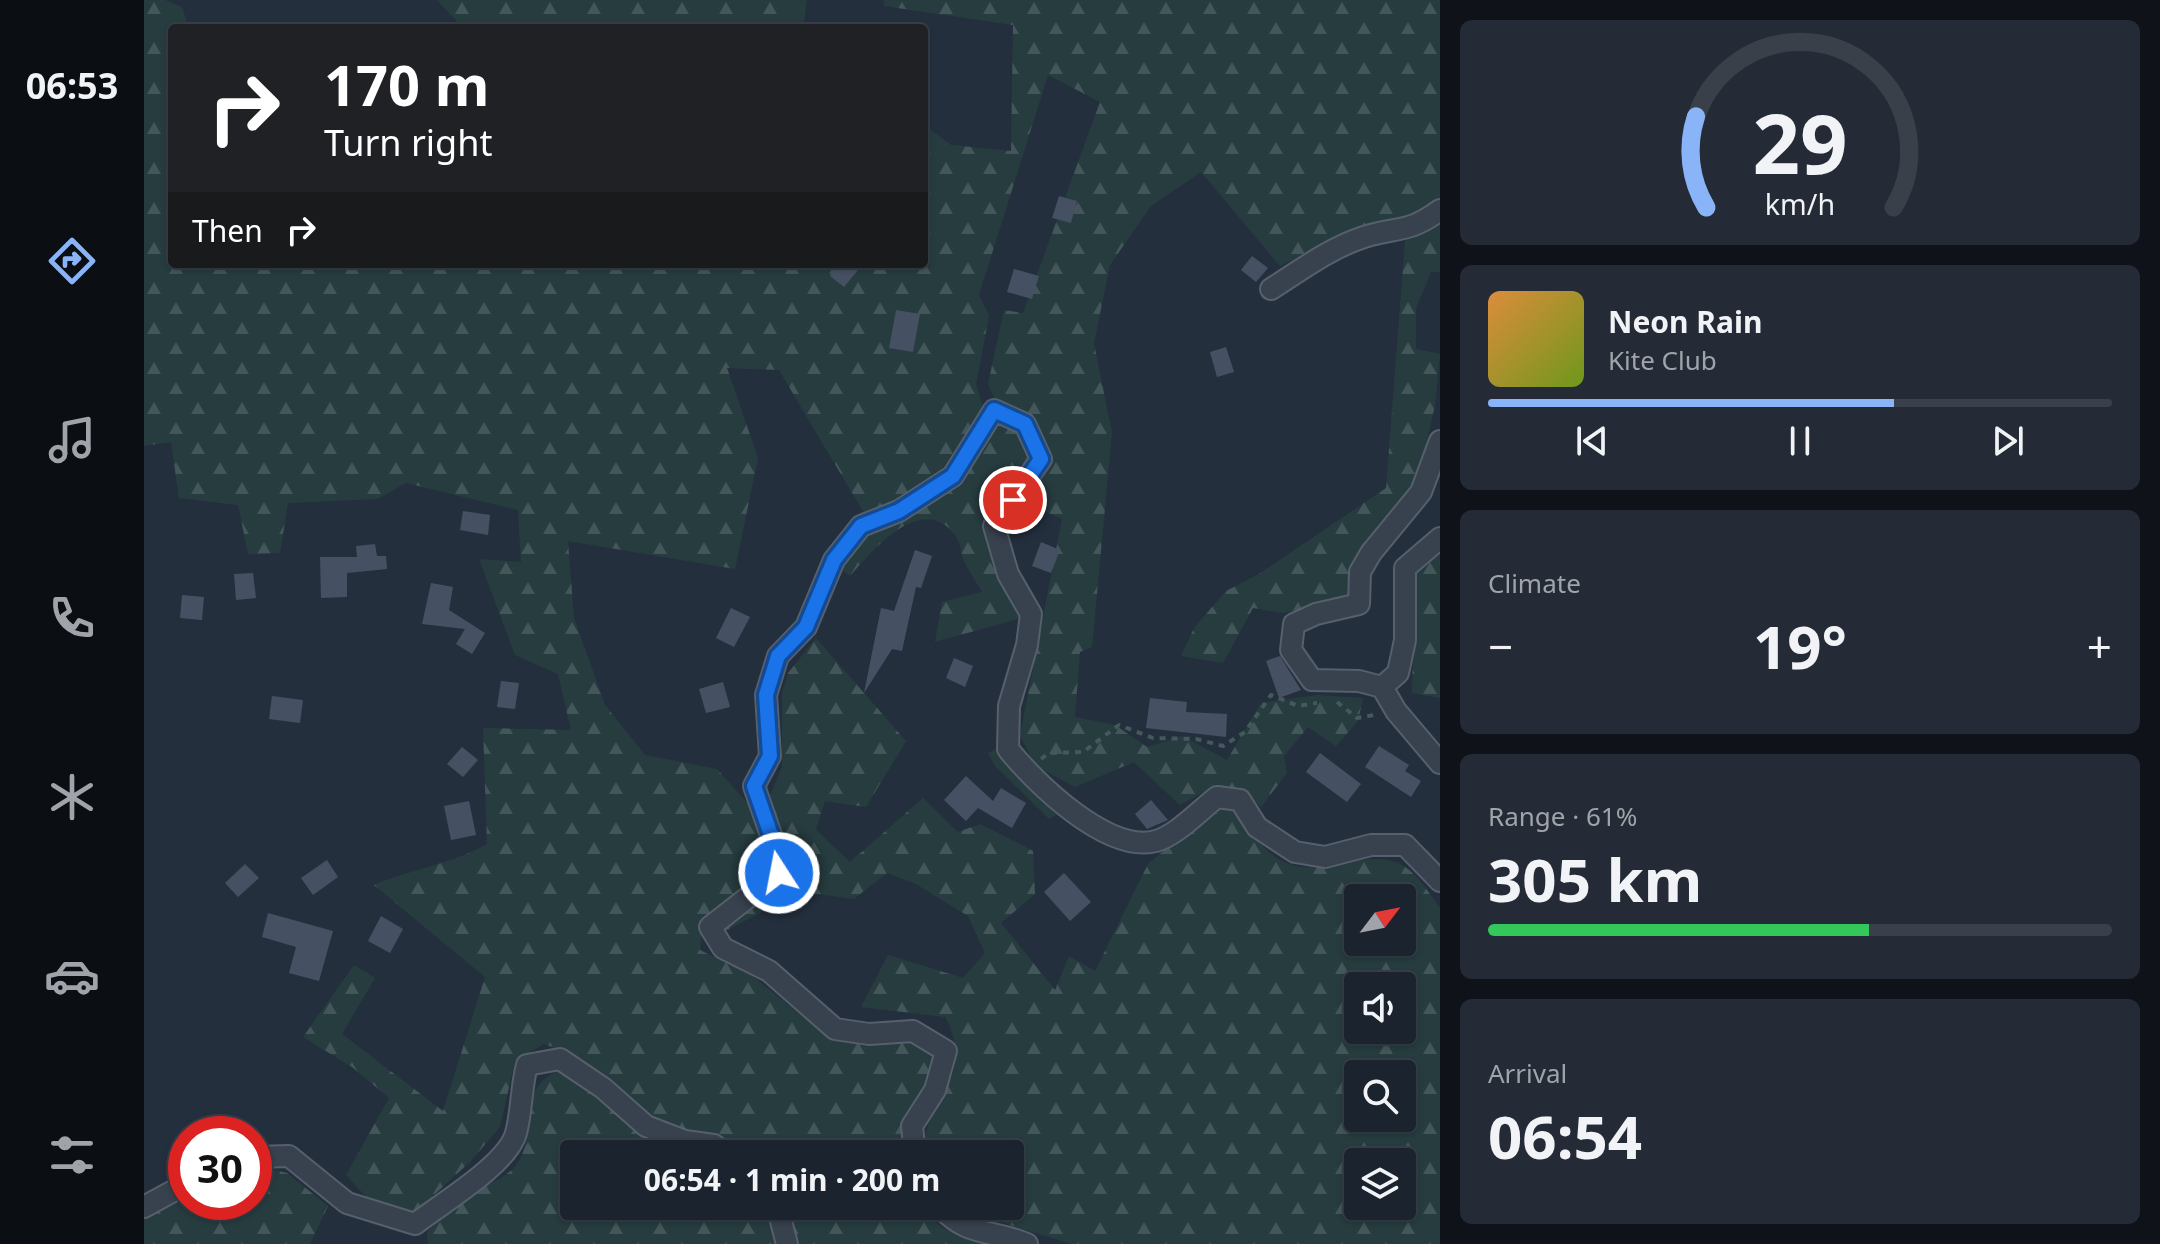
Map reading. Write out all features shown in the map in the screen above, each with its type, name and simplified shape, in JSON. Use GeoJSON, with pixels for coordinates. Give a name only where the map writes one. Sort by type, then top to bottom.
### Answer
{"type":"FeatureCollection","features":[{"type":"Feature","properties":{"kind":"street"},"geometry":{"type":"LineString","coordinates":[[1271,289],[1333,250],[1366,236],[1416,227],[1440,210]]}},
{"type":"Feature","properties":{"kind":"street"},"geometry":{"type":"LineString","coordinates":[[914,1140],[912,1126],[935,1090],[946,1051],[913,1031],[869,1034],[835,1029],[769,971],[723,948],[710,927],[779,873],[771,835],[754,786],[770,756],[766,695],[778,656],[806,627],[834,560],[861,526],[899,511],[953,476],[994,410],[1025,424],[1041,459],[994,526],[1008,574],[1031,614],[1027,645],[1009,706],[1008,749],[1038,782],[1082,817],[1123,841],[1156,841],[1217,797],[1240,800],[1257,827],[1295,852],[1325,857],[1371,845],[1405,845],[1440,881]]}},
{"type":"Feature","properties":{"kind":"street"},"geometry":{"type":"LineString","coordinates":[[1440,441],[1421,492],[1360,572],[1359,604],[1316,614],[1294,624],[1291,650],[1312,680],[1359,681],[1382,687],[1396,711],[1440,763]]}},
{"type":"Feature","properties":{"kind":"street"},"geometry":{"type":"LineString","coordinates":[[1382,687],[1398,673],[1405,640],[1405,568],[1440,538]]}},
{"type":"Feature","properties":{"kind":"street"},"geometry":{"type":"LineString","coordinates":[[272,1156],[289,1156],[347,1203],[415,1224],[499,1163],[516,1134],[519,1095],[527,1065],[560,1059],[603,1088],[646,1126],[682,1140]]}},
{"type":"Feature","properties":{"kind":"street"},"geometry":{"type":"LineString","coordinates":[[144,1207],[168,1194]]}},
{"type":"Feature","properties":{"kind":"street"},"geometry":{"type":"LineString","coordinates":[[781,1220],[787,1244]]}},
{"type":"Feature","properties":{"kind":"street"},"geometry":{"type":"LineString","coordinates":[[952,1220],[960,1228],[1004,1235],[1027,1244]]}},
{"type":"Feature","properties":{"kind":"path"},"geometry":{"type":"LineString","coordinates":[[1038,782],[1038,761],[1049,753],[1083,752],[1119,725],[1153,738],[1196,739],[1223,746],[1245,732],[1271,695],[1298,706],[1322,702]]}},
{"type":"Feature","properties":{"kind":"path"},"geometry":{"type":"LineString","coordinates":[[1334,700],[1357,718],[1396,711]]}},
{"type":"Feature","properties":{"kind":"green space"},"geometry":{"type":"Polygon","coordinates":[[[144,0],[165,0],[182,7],[188,24],[168,24],[168,268],[928,268],[928,128],[951,145],[1011,151],[1013,25],[884,6],[884,0],[1440,0],[1440,200],[1414,217],[1352,231],[1280,266],[1201,172],[1151,206],[1110,265],[1094,343],[1112,433],[1092,647],[1080,652],[1075,717],[1115,725],[1147,747],[1182,736],[1227,760],[1261,703],[1317,695],[1363,698],[1358,721],[1336,746],[1308,727],[1284,756],[1287,773],[1261,807],[1238,787],[1209,789],[1180,805],[1134,762],[1075,787],[1036,766],[1020,736],[1062,519],[1026,503],[1051,464],[1035,420],[995,400],[988,384],[1004,310],[1023,313],[1100,102],[1048,75],[979,295],[989,315],[976,385],[985,412],[945,475],[867,518],[779,370],[727,368],[758,458],[735,569],[568,541],[574,618],[605,705],[645,755],[717,769],[758,815],[771,871],[702,925],[700,950],[751,975],[831,1039],[916,1040],[935,1056],[932,1086],[909,1117],[906,1140],[717,1140],[684,1131],[652,1117],[570,1053],[544,1044],[515,1061],[500,1127],[470,1162],[413,1214],[369,1200],[346,1175],[389,1098],[352,1067],[303,1037],[354,965],[375,978],[342,1034],[443,1111],[485,977],[374,885],[460,857],[487,844],[483,728],[571,730],[558,674],[515,655],[479,559],[521,562],[518,510],[406,483],[377,499],[288,503],[280,553],[248,554],[238,505],[179,498],[171,442],[144,446],[144,0]]]}},
{"type":"Feature","properties":{"kind":"green space"},"geometry":{"type":"Polygon","coordinates":[[[437,0],[807,0],[804,24],[459,24],[437,0]]]}},
{"type":"Feature","properties":{"kind":"green space"},"geometry":{"type":"Polygon","coordinates":[[[1440,221],[1440,272],[1431,272],[1416,308],[1416,349],[1440,354],[1435,405],[1425,450],[1408,494],[1353,561],[1350,598],[1283,613],[1253,608],[1223,663],[1181,656],[1194,628],[1226,591],[1259,574],[1386,488],[1405,241],[1440,221]]]}},
{"type":"Feature","properties":{"kind":"green space"},"geometry":{"type":"Polygon","coordinates":[[[1001,420],[1021,429],[1034,460],[986,529],[1022,618],[935,642],[942,602],[982,592],[963,559],[957,537],[942,523],[927,519],[898,530],[884,540],[850,576],[837,566],[877,528],[963,459],[1001,420]]]}},
{"type":"Feature","properties":{"kind":"green space"},"geometry":{"type":"Polygon","coordinates":[[[1440,552],[1440,698],[1412,693],[1415,571],[1440,552]]]}},
{"type":"Feature","properties":{"kind":"green space"},"geometry":{"type":"Polygon","coordinates":[[[816,638],[906,741],[866,807],[825,801],[816,830],[850,862],[923,798],[958,832],[980,824],[1033,851],[1035,894],[1001,923],[1055,990],[1069,956],[1095,971],[1148,864],[1215,807],[1227,805],[1262,846],[1289,864],[1316,867],[1372,859],[1398,863],[1411,871],[1440,908],[1440,1244],[1072,1244],[993,1220],[1024,1220],[1024,1140],[926,1140],[931,1118],[953,1074],[956,1058],[954,1039],[945,1017],[861,1007],[888,955],[963,978],[985,953],[968,916],[916,884],[887,873],[854,899],[801,892],[727,930],[726,921],[789,878],[768,800],[782,767],[782,693],[788,673],[816,638]]]}},
{"type":"Feature","properties":{"kind":"green space"},"geometry":{"type":"Polygon","coordinates":[[[1000,747],[1062,812],[1049,819],[995,766],[988,753],[1000,747]]]}},
{"type":"Feature","properties":{"kind":"green space"},"geometry":{"type":"Polygon","coordinates":[[[565,1069],[686,1140],[560,1140],[560,1220],[774,1220],[782,1244],[428,1244],[427,1232],[463,1198],[506,1175],[518,1163],[526,1142],[534,1093],[550,1075],[565,1069]]]}},
{"type":"Feature","properties":{"kind":"green space"},"geometry":{"type":"Polygon","coordinates":[[[272,1169],[287,1173],[328,1206],[310,1244],[144,1244],[144,1220],[168,1206],[168,1220],[272,1220],[272,1169]]]}},
{"type":"Feature","properties":{"kind":"green space"},"geometry":{"type":"Polygon","coordinates":[[[792,1220],[933,1220],[949,1231],[1004,1244],[799,1244],[792,1220]]]}},
{"type":"Feature","properties":{"kind":"building"},"geometry":{"type":"Polygon","coordinates":[[[1059,196],[1077,201],[1071,223],[1052,218],[1059,196]]]}},
{"type":"Feature","properties":{"kind":"building"},"geometry":{"type":"Polygon","coordinates":[[[1252,256],[1268,268],[1256,282],[1241,270],[1252,256]]]}},
{"type":"Feature","properties":{"kind":"building"},"geometry":{"type":"Polygon","coordinates":[[[837,268],[860,268],[844,287],[830,276],[837,268]]]}},
{"type":"Feature","properties":{"kind":"building"},"geometry":{"type":"Polygon","coordinates":[[[1014,269],[1039,276],[1032,299],[1007,292],[1014,269]]]}},
{"type":"Feature","properties":{"kind":"building"},"geometry":{"type":"Polygon","coordinates":[[[896,310],[920,314],[913,352],[889,348],[896,310]]]}},
{"type":"Feature","properties":{"kind":"building"},"geometry":{"type":"Polygon","coordinates":[[[1226,347],[1234,372],[1217,377],[1210,352],[1226,347]]]}},
{"type":"Feature","properties":{"kind":"building"},"geometry":{"type":"Polygon","coordinates":[[[463,511],[490,515],[488,535],[460,530],[463,511]]]}},
{"type":"Feature","properties":{"kind":"building"},"geometry":{"type":"Polygon","coordinates":[[[1041,542],[1060,550],[1051,573],[1032,566],[1041,542]]]}},
{"type":"Feature","properties":{"kind":"building"},"geometry":{"type":"Polygon","coordinates":[[[375,544],[377,556],[386,556],[387,569],[347,573],[347,597],[321,598],[320,557],[357,557],[356,546],[375,544]]]}},
{"type":"Feature","properties":{"kind":"building"},"geometry":{"type":"Polygon","coordinates":[[[915,550],[932,556],[921,588],[916,587],[902,651],[892,649],[864,693],[881,608],[894,611],[915,550]]]}},
{"type":"Feature","properties":{"kind":"building"},"geometry":{"type":"Polygon","coordinates":[[[253,573],[256,598],[236,600],[234,574],[253,573]]]}},
{"type":"Feature","properties":{"kind":"building"},"geometry":{"type":"Polygon","coordinates":[[[431,583],[453,587],[449,610],[485,633],[472,654],[456,644],[465,629],[422,624],[431,583]]]}},
{"type":"Feature","properties":{"kind":"building"},"geometry":{"type":"Polygon","coordinates":[[[182,595],[204,597],[202,620],[180,618],[182,595]]]}},
{"type":"Feature","properties":{"kind":"building"},"geometry":{"type":"Polygon","coordinates":[[[731,608],[750,617],[734,647],[716,638],[731,608]]]}},
{"type":"Feature","properties":{"kind":"building"},"geometry":{"type":"Polygon","coordinates":[[[1280,656],[1301,690],[1279,698],[1266,661],[1280,656]]]}},
{"type":"Feature","properties":{"kind":"building"},"geometry":{"type":"Polygon","coordinates":[[[954,658],[973,666],[965,687],[946,678],[954,658]]]}},
{"type":"Feature","properties":{"kind":"building"},"geometry":{"type":"Polygon","coordinates":[[[501,681],[519,683],[515,709],[497,707],[501,681]]]}},
{"type":"Feature","properties":{"kind":"building"},"geometry":{"type":"Polygon","coordinates":[[[723,682],[730,707],[706,713],[699,689],[723,682]]]}},
{"type":"Feature","properties":{"kind":"building"},"geometry":{"type":"Polygon","coordinates":[[[272,696],[303,700],[300,723],[269,719],[272,696]]]}},
{"type":"Feature","properties":{"kind":"building"},"geometry":{"type":"Polygon","coordinates":[[[1150,698],[1187,702],[1186,712],[1227,714],[1226,737],[1146,728],[1150,698]]]}},
{"type":"Feature","properties":{"kind":"building"},"geometry":{"type":"Polygon","coordinates":[[[1379,746],[1409,765],[1405,771],[1421,781],[1411,797],[1365,767],[1379,746]]]}},
{"type":"Feature","properties":{"kind":"building"},"geometry":{"type":"Polygon","coordinates":[[[462,747],[478,760],[463,777],[447,764],[462,747]]]}},
{"type":"Feature","properties":{"kind":"building"},"geometry":{"type":"Polygon","coordinates":[[[1320,753],[1361,784],[1347,802],[1306,772],[1320,753]]]}},
{"type":"Feature","properties":{"kind":"building"},"geometry":{"type":"Polygon","coordinates":[[[966,776],[993,801],[1001,788],[1026,803],[1012,828],[978,808],[966,821],[944,800],[966,776]]]}},
{"type":"Feature","properties":{"kind":"building"},"geometry":{"type":"Polygon","coordinates":[[[1151,800],[1168,820],[1147,829],[1135,814],[1151,800]]]}},
{"type":"Feature","properties":{"kind":"building"},"geometry":{"type":"Polygon","coordinates":[[[469,801],[476,835],[451,840],[444,806],[469,801]]]}},
{"type":"Feature","properties":{"kind":"building"},"geometry":{"type":"Polygon","coordinates":[[[327,860],[338,877],[313,895],[301,878],[327,860]]]}},
{"type":"Feature","properties":{"kind":"building"},"geometry":{"type":"Polygon","coordinates":[[[245,864],[259,878],[238,897],[225,883],[245,864]]]}},
{"type":"Feature","properties":{"kind":"building"},"geometry":{"type":"Polygon","coordinates":[[[1064,873],[1091,902],[1070,921],[1044,892],[1064,873]]]}},
{"type":"Feature","properties":{"kind":"building"},"geometry":{"type":"Polygon","coordinates":[[[268,913],[333,931],[319,981],[289,973],[296,947],[262,937],[268,913]]]}},
{"type":"Feature","properties":{"kind":"building"},"geometry":{"type":"Polygon","coordinates":[[[381,916],[403,929],[390,953],[368,941],[381,916]]]}},
{"type":"Feature","properties":{"kind":"route"},"geometry":{"type":"LineString","coordinates":[[779,873],[771,835],[754,786],[770,756],[766,695],[778,656],[806,627],[834,560],[861,526],[899,511],[953,476],[994,410],[1025,424],[1041,459],[1013,500]]}}]}
